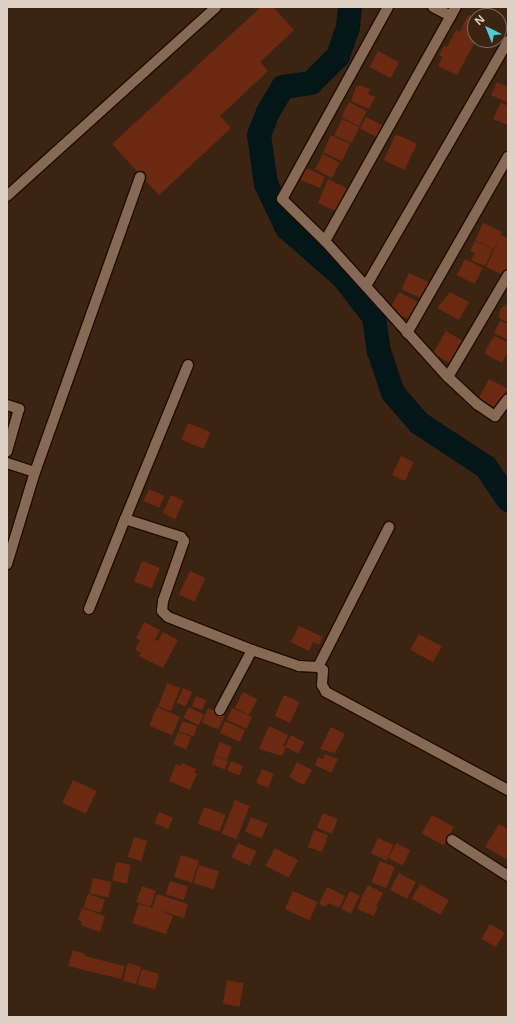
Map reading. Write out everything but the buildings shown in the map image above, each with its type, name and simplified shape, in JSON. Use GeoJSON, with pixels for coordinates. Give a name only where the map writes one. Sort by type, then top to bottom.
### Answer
{"type":"FeatureCollection","features":[{"type":"Feature","properties":{"kind":"street"},"geometry":{"type":"LineString","coordinates":[[7,196],[216,7]]}},
{"type":"Feature","properties":{"kind":"street"},"geometry":{"type":"LineString","coordinates":[[388,7],[282,199],[325,241],[448,378],[491,414],[496,416],[500,413],[508,399]]}},
{"type":"Feature","properties":{"kind":"street"},"geometry":{"type":"LineString","coordinates":[[433,7],[451,16]]}},
{"type":"Feature","properties":{"kind":"street"},"geometry":{"type":"LineString","coordinates":[[325,241],[456,7]]}},
{"type":"Feature","properties":{"kind":"street"},"geometry":{"type":"LineString","coordinates":[[366,286],[508,41]]}},
{"type":"Feature","properties":{"kind":"street"},"geometry":{"type":"LineString","coordinates":[[407,333],[508,157]]}},
{"type":"Feature","properties":{"kind":"street"},"geometry":{"type":"LineString","coordinates":[[7,564],[35,472],[140,177]]}},
{"type":"Feature","properties":{"kind":"street"},"geometry":{"type":"LineString","coordinates":[[448,378],[508,275]]}},
{"type":"Feature","properties":{"kind":"street"},"geometry":{"type":"LineString","coordinates":[[89,609],[188,366]]}},
{"type":"Feature","properties":{"kind":"street"},"geometry":{"type":"LineString","coordinates":[[7,405],[20,409],[7,451]]}},
{"type":"Feature","properties":{"kind":"street"},"geometry":{"type":"LineString","coordinates":[[7,463],[35,472]]}},
{"type":"Feature","properties":{"kind":"street"},"geometry":{"type":"LineString","coordinates":[[125,520],[181,537],[184,541],[163,601],[162,611],[168,617],[252,650],[299,666],[318,667],[323,670],[322,685],[326,692],[508,790]]}},
{"type":"Feature","properties":{"kind":"street"},"geometry":{"type":"LineString","coordinates":[[318,667],[389,527]]}},
{"type":"Feature","properties":{"kind":"street"},"geometry":{"type":"LineString","coordinates":[[220,710],[252,650]]}},
{"type":"Feature","properties":{"kind":"street"},"geometry":{"type":"LineString","coordinates":[[452,840],[508,876]]}},
{"type":"Feature","properties":{"kind":"waterway"},"geometry":{"type":"LineString","coordinates":[[350,7],[348,27],[338,56],[311,83],[283,87],[268,112],[259,135],[266,184],[287,228],[343,277],[374,317],[379,351],[393,393],[419,423],[486,467],[508,500]]}}]}
